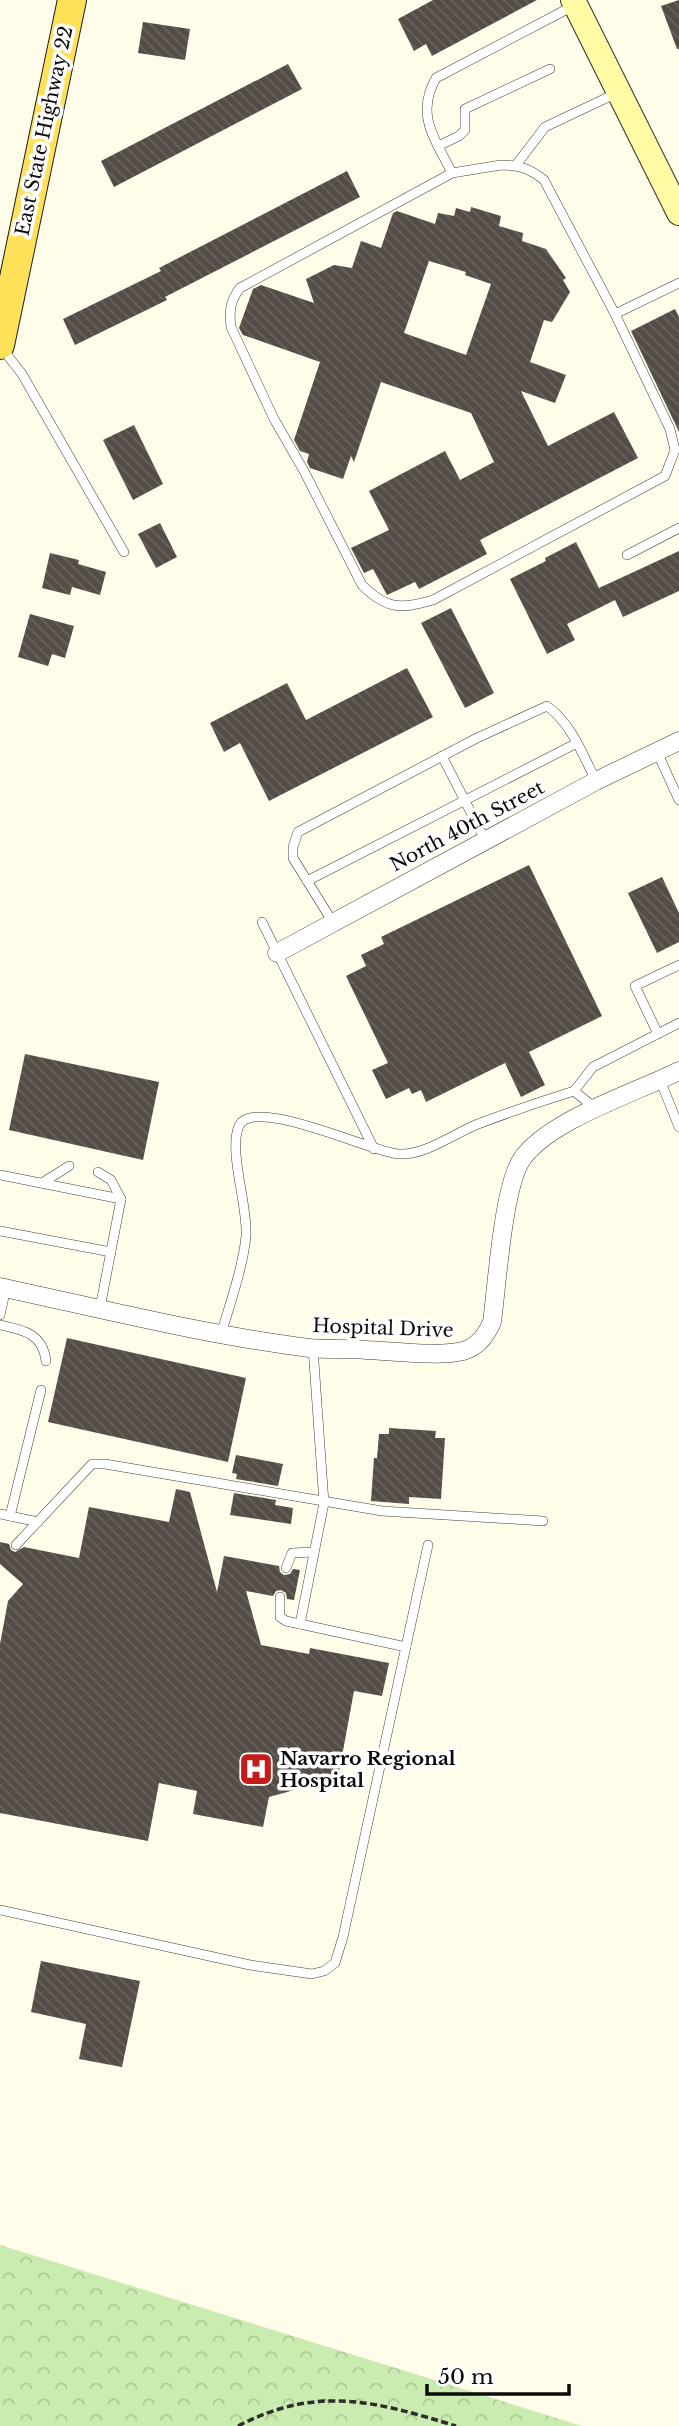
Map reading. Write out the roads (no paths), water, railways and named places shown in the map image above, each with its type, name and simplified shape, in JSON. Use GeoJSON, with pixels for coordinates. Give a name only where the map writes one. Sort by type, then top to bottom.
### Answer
{"type":"FeatureCollection","features":[{"type":"Feature","properties":{"kind":"main road","name":"East State Highway 22"},"geometry":{"type":"LineString","coordinates":[[0,345],[72,0]]}},
{"type":"Feature","properties":{"kind":"street"},"geometry":{"type":"LineString","coordinates":[[574,3],[679,213]]}},
{"type":"Feature","properties":{"kind":"street","name":"North 40th Street"},"geometry":{"type":"LineString","coordinates":[[277,953],[596,780],[679,741]]}},
{"type":"Feature","properties":{"kind":"street","name":"Hospital Drive"},"geometry":{"type":"LineString","coordinates":[[3,1287],[221,1334],[313,1348],[416,1353],[462,1351],[473,1347],[486,1336],[492,1322],[509,1195],[521,1161],[533,1146],[562,1126],[679,1071]]}},
{"type":"Feature","properties":{"kind":"lane"},"geometry":{"type":"LineString","coordinates":[[452,173],[429,129],[426,106],[428,91],[436,78],[574,3]]}},
{"type":"Feature","properties":{"kind":"lane"},"geometry":{"type":"LineString","coordinates":[[438,146],[465,130],[465,110],[550,69]]}},
{"type":"Feature","properties":{"kind":"lane"},"geometry":{"type":"LineString","coordinates":[[516,165],[545,127],[619,92]]}},
{"type":"Feature","properties":{"kind":"lane"},"geometry":{"type":"LineString","coordinates":[[516,165],[531,170],[544,180],[615,314],[670,429],[677,453],[664,476],[433,600],[412,606],[394,607],[374,597],[362,585],[304,471],[274,419],[231,327],[229,313],[232,300],[240,288],[452,173],[516,165]]}},
{"type":"Feature","properties":{"kind":"lane"},"geometry":{"type":"LineString","coordinates":[[615,314],[679,283]]}},
{"type":"Feature","properties":{"kind":"lane"},"geometry":{"type":"LineString","coordinates":[[0,345],[22,374],[124,552]]}},
{"type":"Feature","properties":{"kind":"lane"},"geometry":{"type":"LineString","coordinates":[[627,555],[679,528]]}},
{"type":"Feature","properties":{"kind":"lane"},"geometry":{"type":"LineString","coordinates":[[332,922],[293,858],[298,832],[442,756],[547,706],[558,714],[596,780]]}},
{"type":"Feature","properties":{"kind":"lane"},"geometry":{"type":"LineString","coordinates":[[307,881],[577,743]]}},
{"type":"Feature","properties":{"kind":"lane"},"geometry":{"type":"LineString","coordinates":[[657,752],[679,800]]}},
{"type":"Feature","properties":{"kind":"lane"},"geometry":{"type":"LineString","coordinates":[[442,756],[485,840]]}},
{"type":"Feature","properties":{"kind":"lane"},"geometry":{"type":"LineString","coordinates":[[262,922],[374,1149]]}},
{"type":"Feature","properties":{"kind":"lane"},"geometry":{"type":"LineString","coordinates":[[658,1034],[635,986],[679,965]]}},
{"type":"Feature","properties":{"kind":"lane"},"geometry":{"type":"LineString","coordinates":[[221,1334],[246,1236],[244,1199],[235,1142],[240,1123],[249,1116],[273,1116],[374,1149],[402,1155],[431,1147],[475,1125],[574,1091],[593,1067],[679,1023]]}},
{"type":"Feature","properties":{"kind":"lane"},"geometry":{"type":"LineString","coordinates":[[660,1080],[679,1127]]}},
{"type":"Feature","properties":{"kind":"lane"},"geometry":{"type":"LineString","coordinates":[[574,1091],[596,1109]]}},
{"type":"Feature","properties":{"kind":"lane"},"geometry":{"type":"LineString","coordinates":[[42,1183],[69,1166]]}},
{"type":"Feature","properties":{"kind":"lane"},"geometry":{"type":"LineString","coordinates":[[98,1172],[111,1180],[121,1199],[100,1308]]}},
{"type":"Feature","properties":{"kind":"lane"},"geometry":{"type":"LineString","coordinates":[[0,1175],[121,1199]]}},
{"type":"Feature","properties":{"kind":"lane"},"geometry":{"type":"LineString","coordinates":[[0,1231],[111,1252]]}},
{"type":"Feature","properties":{"kind":"lane"},"geometry":{"type":"LineString","coordinates":[[0,1315],[3,1287]]}},
{"type":"Feature","properties":{"kind":"lane"},"geometry":{"type":"LineString","coordinates":[[0,1325],[19,1329],[33,1336],[44,1347],[46,1361]]}},
{"type":"Feature","properties":{"kind":"lane"},"geometry":{"type":"LineString","coordinates":[[300,1624],[324,1503],[313,1348]]}},
{"type":"Feature","properties":{"kind":"lane"},"geometry":{"type":"LineString","coordinates":[[38,1522],[5,1515],[41,1390]]}},
{"type":"Feature","properties":{"kind":"lane"},"geometry":{"type":"LineString","coordinates":[[16,1545],[92,1464],[382,1511],[543,1521]]}},
{"type":"Feature","properties":{"kind":"lane"},"geometry":{"type":"LineString","coordinates":[[0,1910],[250,1965],[312,1974],[335,1964],[428,1545]]}},
{"type":"Feature","properties":{"kind":"lane"},"geometry":{"type":"LineString","coordinates":[[286,1568],[292,1553],[314,1552]]}},
{"type":"Feature","properties":{"kind":"lane"},"geometry":{"type":"LineString","coordinates":[[280,1597],[280,1617],[286,1622],[406,1647]]}},
{"type":"Feature","properties":{"kind":"place","name":"Navarro Regional Hospital"},"geometry":{"type":"Point","coordinates":[256,1769]}}]}
